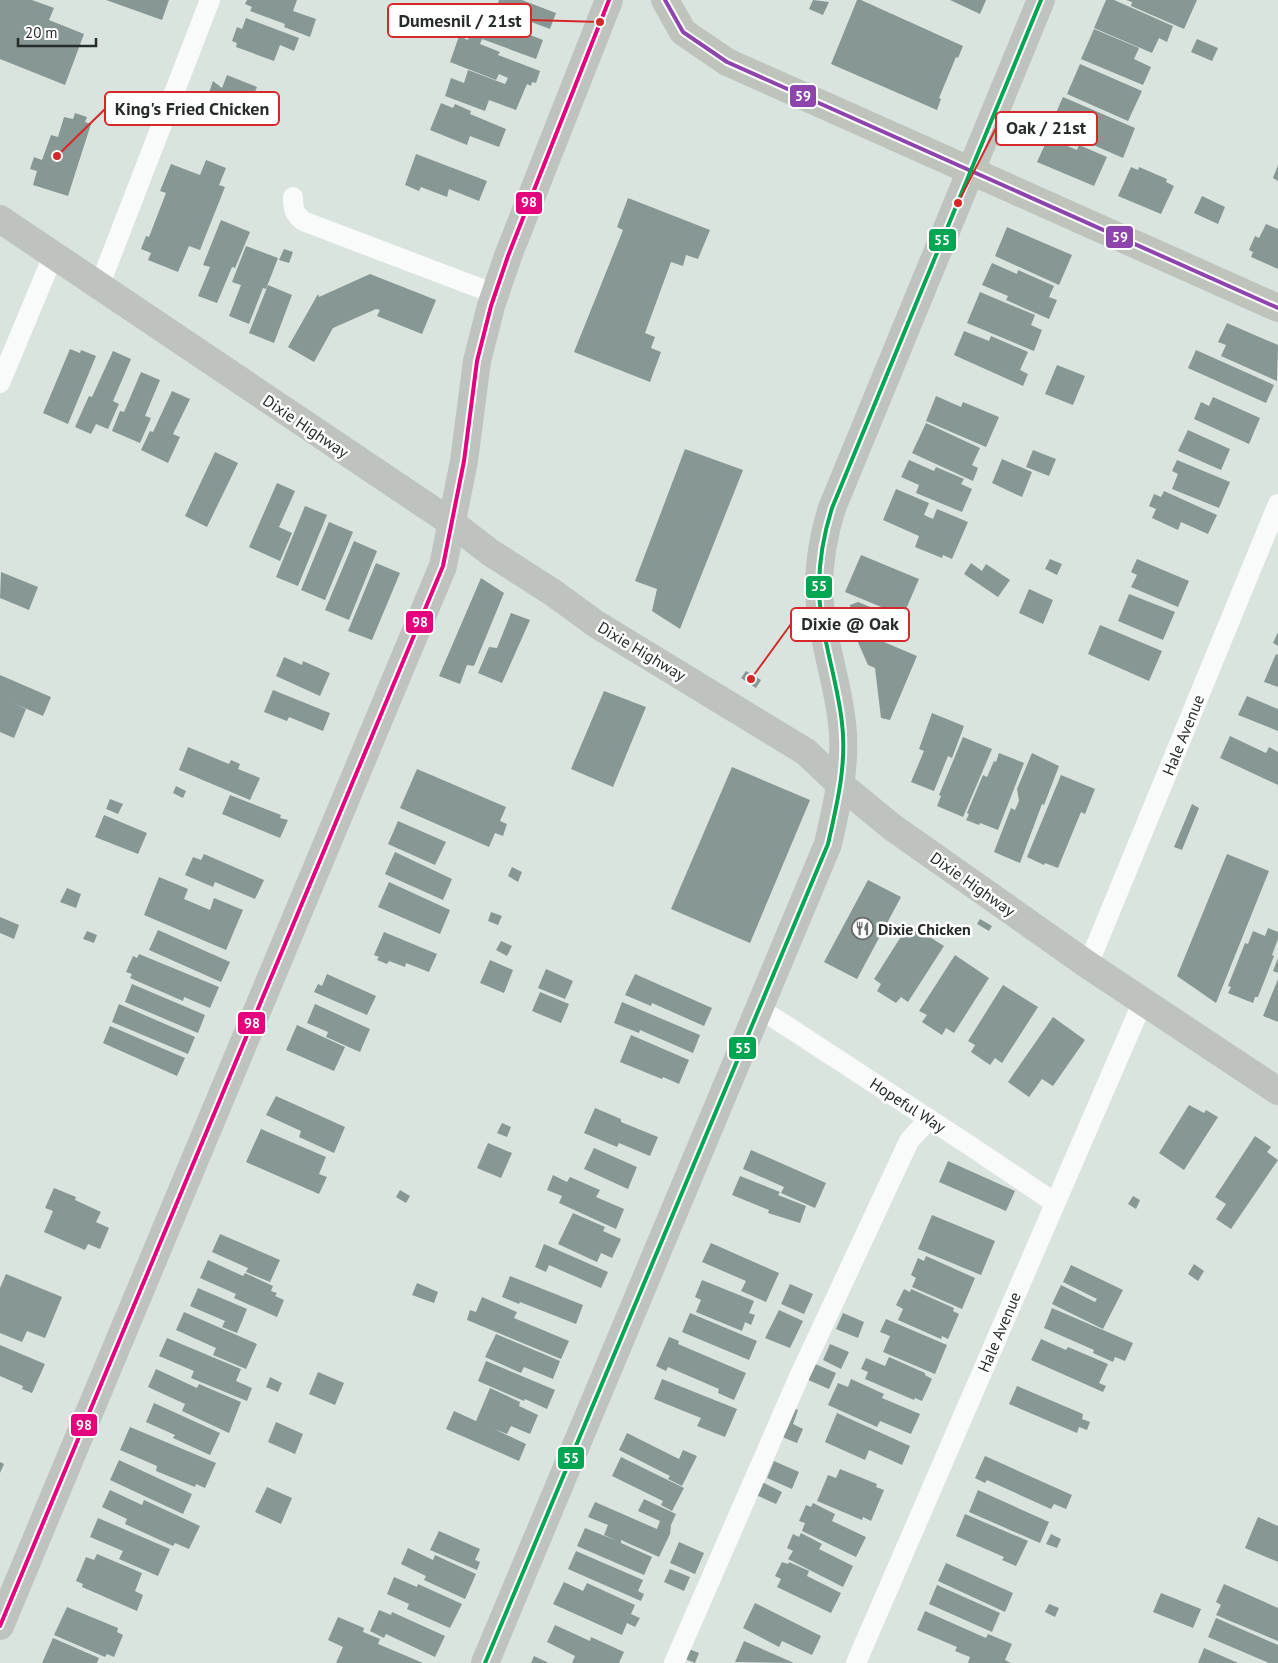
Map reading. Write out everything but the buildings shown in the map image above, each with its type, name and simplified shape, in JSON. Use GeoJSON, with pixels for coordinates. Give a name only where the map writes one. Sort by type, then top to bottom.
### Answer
{"type":"FeatureCollection","features":[{"type":"Feature","properties":{"kind":"main road"},"geometry":{"type":"LineString","coordinates":[[0,1626],[442,566],[464,461],[477,361],[495,294],[608,0]]}},
{"type":"Feature","properties":{"kind":"main road"},"geometry":{"type":"LineString","coordinates":[[665,0],[683,32],[727,62],[1278,308]]}},
{"type":"Feature","properties":{"kind":"main road"},"geometry":{"type":"LineString","coordinates":[[485,1663],[828,844],[841,785],[842,722],[819,597],[819,573],[824,534],[836,500],[1041,0]]}},
{"type":"Feature","properties":{"kind":"main road","name":"Dixie Highway"},"geometry":{"type":"LineString","coordinates":[[0,219],[452,523],[491,553],[552,592],[596,624],[806,752],[841,785],[892,827],[1088,965],[1278,1091]]}},
{"type":"Feature","properties":{"kind":"street"},"geometry":{"type":"LineString","coordinates":[[99,287],[210,0]]}},
{"type":"Feature","properties":{"kind":"street"},"geometry":{"type":"LineString","coordinates":[[293,197],[293,209],[303,221],[495,294]]}},
{"type":"Feature","properties":{"kind":"street"},"geometry":{"type":"LineString","coordinates":[[0,384],[54,256]]}},
{"type":"Feature","properties":{"kind":"street","name":"Hale Avenue"},"geometry":{"type":"LineString","coordinates":[[1088,965],[1278,504]]}},
{"type":"Feature","properties":{"kind":"street","name":"Hale Avenue"},"geometry":{"type":"LineString","coordinates":[[856,1663],[1143,1001]]}},
{"type":"Feature","properties":{"kind":"street","name":"Hopeful Way"},"geometry":{"type":"LineString","coordinates":[[759,1008],[1056,1203]]}},
{"type":"Feature","properties":{"kind":"street"},"geometry":{"type":"LineString","coordinates":[[674,1663],[798,1379],[904,1150],[908,1142],[929,1118]]}},
{"type":"Feature","properties":{"kind":"transit line","name":"98"},"geometry":{"type":"LineString","coordinates":[[0,1626],[443,566],[464,461],[477,361],[491,306],[508,256],[609,0]]}},
{"type":"Feature","properties":{"kind":"transit line","name":"59"},"geometry":{"type":"LineString","coordinates":[[665,0],[683,32],[727,62],[1278,308]]}},
{"type":"Feature","properties":{"kind":"transit line","name":"55"},"geometry":{"type":"LineString","coordinates":[[485,1663],[828,844],[835,814],[843,754],[840,709],[823,628],[819,587],[820,561],[828,521],[1041,0]]}},
{"type":"Feature","properties":{"kind":"place","name":"Dumesnil / 21st"},"geometry":{"type":"Point","coordinates":[600,22]}},
{"type":"Feature","properties":{"kind":"place","name":"King's Fried Chicken"},"geometry":{"type":"Point","coordinates":[57,156]}},
{"type":"Feature","properties":{"kind":"place","name":"Oak / 21st"},"geometry":{"type":"Point","coordinates":[958,203]}},
{"type":"Feature","properties":{"kind":"place","name":"Dixie @ Oak"},"geometry":{"type":"Point","coordinates":[751,679]}},
{"type":"Feature","properties":{"kind":"place","name":"Dixie Chicken"},"geometry":{"type":"Point","coordinates":[862,929]}}]}
